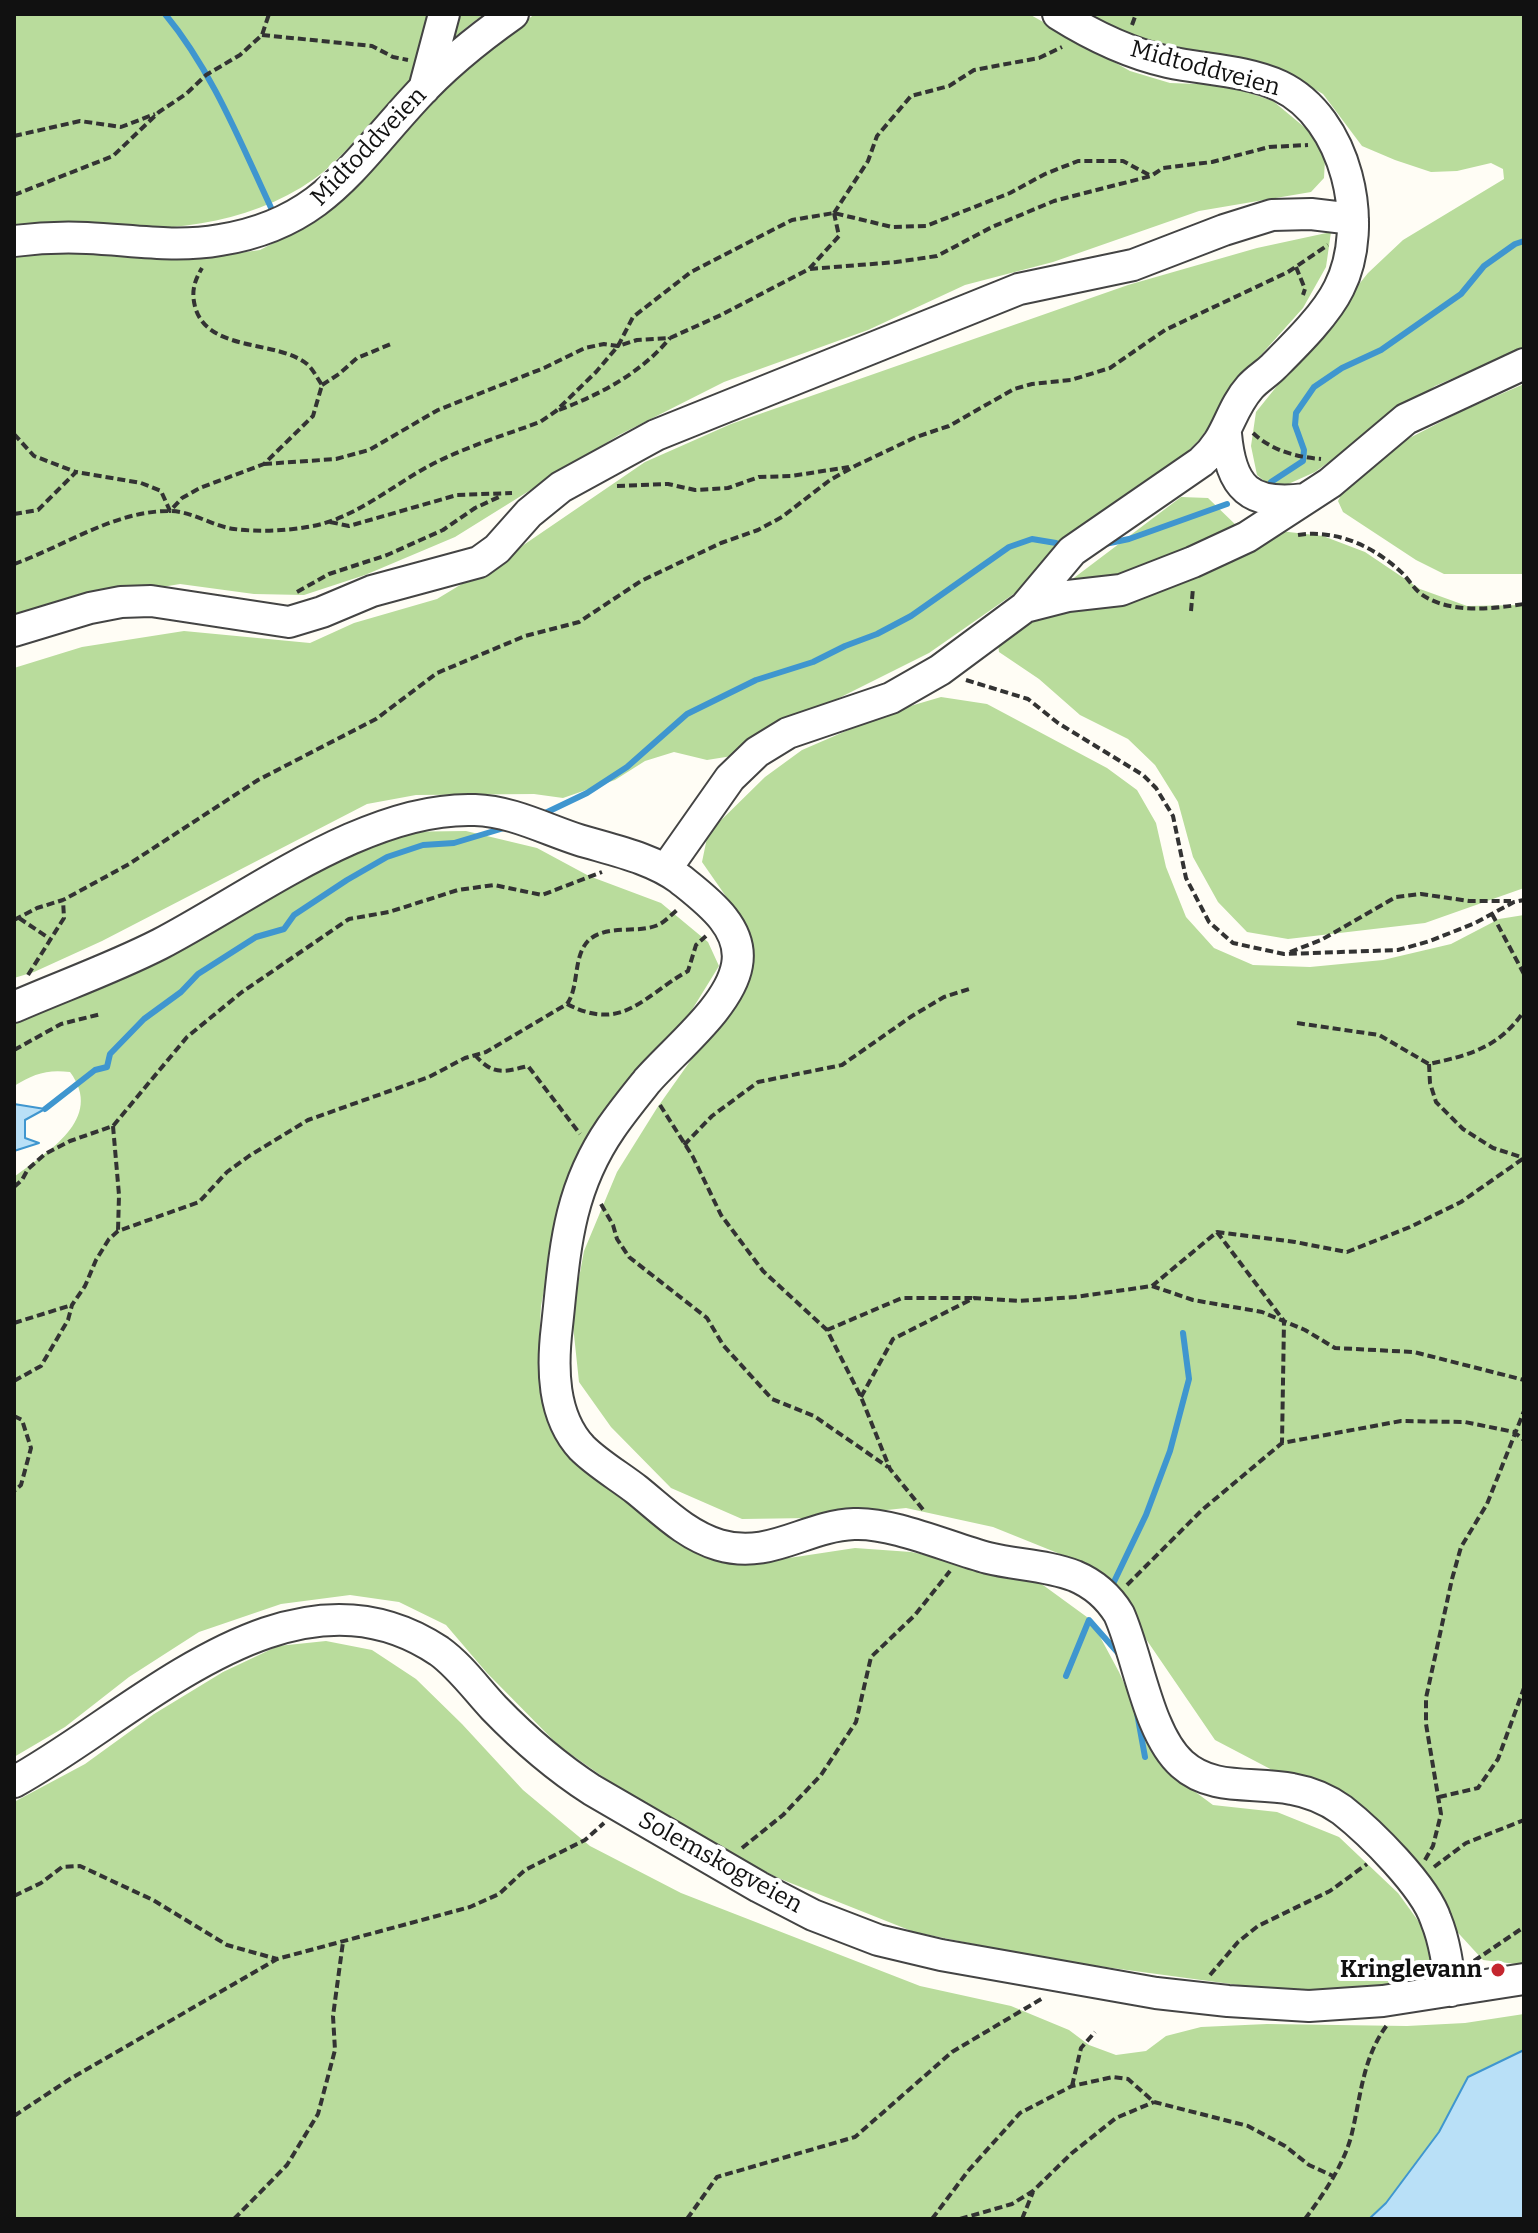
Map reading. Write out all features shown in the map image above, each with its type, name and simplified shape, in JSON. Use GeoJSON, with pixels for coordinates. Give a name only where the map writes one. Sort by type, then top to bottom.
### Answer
{"type":"FeatureCollection","features":[{"type":"Feature","properties":{"kind":"street"},"geometry":{"type":"LineString","coordinates":[[428,77],[444,14]]}},
{"type":"Feature","properties":{"kind":"street","name":"Midtoddveien"},"geometry":{"type":"LineString","coordinates":[[14,241],[89,238],[180,245],[221,240],[283,223],[323,199],[365,156],[428,77],[513,14]]}},
{"type":"Feature","properties":{"kind":"street","name":"Midtoddveien"},"geometry":{"type":"LineString","coordinates":[[1025,607],[1072,551],[1182,477],[1213,452],[1251,386],[1296,342],[1339,291],[1351,251],[1353,219],[1348,183],[1335,144],[1310,106],[1282,87],[1242,74],[1145,56],[1096,37],[1058,14]]}},
{"type":"Feature","properties":{"kind":"street"},"geometry":{"type":"LineString","coordinates":[[14,631],[121,602],[151,601],[289,622],[322,612],[372,591],[479,562],[497,549],[529,513],[561,487],[656,435],[1019,289],[1133,265],[1272,215],[1311,214],[1353,219]]}},
{"type":"Feature","properties":{"kind":"street"},"geometry":{"type":"LineString","coordinates":[[674,874],[730,778],[757,752],[797,729],[891,698],[940,670],[1025,607],[1068,596],[1121,590],[1247,537],[1351,465],[1406,419],[1524,364]]}},
{"type":"Feature","properties":{"kind":"street"},"geometry":{"type":"LineString","coordinates":[[1230,423],[1228,460],[1233,473],[1246,490],[1274,502],[1305,499]]}},
{"type":"Feature","properties":{"kind":"street"},"geometry":{"type":"LineString","coordinates":[[19,995],[155,946],[356,836],[431,812],[472,810],[507,814],[674,874],[724,919],[735,938],[738,962],[732,983],[721,999],[646,1082],[610,1130],[577,1194],[567,1236],[556,1338],[557,1397],[565,1424],[586,1452],[669,1518],[718,1545],[763,1548],[856,1523],[1075,1577],[1099,1590],[1111,1601],[1125,1627],[1156,1722],[1172,1754],[1198,1776],[1213,1781],[1290,1788],[1319,1797],[1340,1809],[1385,1851],[1413,1883],[1436,1917],[1451,1991]]}},
{"type":"Feature","properties":{"kind":"street","name":"Solemskogveien"},"geometry":{"type":"LineString","coordinates":[[14,1782],[65,1753],[175,1678],[220,1654],[288,1626],[349,1619],[391,1626],[413,1635],[443,1654],[543,1755],[562,1771],[619,1806],[787,1902],[878,1940],[1075,1980],[1114,1992],[1309,2006],[1405,1998],[1524,1979]]}},
{"type":"Feature","properties":{"kind":"path"},"geometry":{"type":"LineString","coordinates":[[14,195],[113,156],[159,112],[186,94],[206,75],[240,55],[262,35],[269,14]]}},
{"type":"Feature","properties":{"kind":"path"},"geometry":{"type":"LineString","coordinates":[[262,35],[372,46],[428,77]]}},
{"type":"Feature","properties":{"kind":"path"},"geometry":{"type":"LineString","coordinates":[[170,511],[182,498],[200,488],[264,464],[336,459],[369,450],[438,410],[544,368],[585,348],[670,338],[721,315],[809,269],[839,236],[834,213],[868,161],[877,136],[911,96],[949,86],[974,70],[1039,58],[1063,47]]}},
{"type":"Feature","properties":{"kind":"path"},"geometry":{"type":"LineString","coordinates":[[14,136],[80,121],[121,127],[159,112]]}},
{"type":"Feature","properties":{"kind":"path"},"geometry":{"type":"LineString","coordinates":[[809,269],[937,256],[992,227],[1054,201],[1151,176],[1163,168],[1212,162],[1269,147],[1335,144]]}},
{"type":"Feature","properties":{"kind":"path"},"geometry":{"type":"LineString","coordinates":[[14,564],[87,531],[132,517],[170,511],[196,516],[232,529],[307,528],[329,522],[428,466],[540,422],[556,411],[596,372],[618,346],[633,317],[691,272],[792,220],[834,213],[892,227],[926,226],[1010,193],[1078,161],[1123,161],[1151,176]]}},
{"type":"Feature","properties":{"kind":"path"},"geometry":{"type":"LineString","coordinates":[[221,240],[195,280],[192,298],[200,321],[215,333],[306,363],[322,385]]}},
{"type":"Feature","properties":{"kind":"path"},"geometry":{"type":"LineString","coordinates":[[16,919],[63,900],[142,856],[258,780],[376,719],[437,673],[525,636],[579,622],[641,581],[721,543],[770,524],[812,492],[855,466],[916,437],[949,426],[1014,389],[1071,380],[1110,368],[1165,330],[1296,267]]}},
{"type":"Feature","properties":{"kind":"path"},"geometry":{"type":"LineString","coordinates":[[556,411],[593,397],[633,372],[655,357],[670,338]]}},
{"type":"Feature","properties":{"kind":"path"},"geometry":{"type":"LineString","coordinates":[[264,464],[313,416],[322,385],[357,358],[391,344]]}},
{"type":"Feature","properties":{"kind":"path"},"geometry":{"type":"LineString","coordinates":[[1230,423],[1269,445],[1304,458],[1351,465]]}},
{"type":"Feature","properties":{"kind":"path"},"geometry":{"type":"LineString","coordinates":[[14,434],[34,456],[76,472],[141,483],[161,491],[170,511]]}},
{"type":"Feature","properties":{"kind":"path"},"geometry":{"type":"LineString","coordinates":[[607,486],[668,484],[695,490],[728,488],[759,477],[791,476],[855,466]]}},
{"type":"Feature","properties":{"kind":"path"},"geometry":{"type":"LineString","coordinates":[[14,514],[38,510],[76,472]]}},
{"type":"Feature","properties":{"kind":"path"},"geometry":{"type":"LineString","coordinates":[[290,596],[329,574],[387,555],[443,530],[475,508],[504,494],[457,495],[349,526],[329,522]]}},
{"type":"Feature","properties":{"kind":"path"},"geometry":{"type":"LineString","coordinates":[[1288,536],[1317,532],[1349,539],[1399,570],[1420,594],[1442,604],[1492,609],[1524,604]]}},
{"type":"Feature","properties":{"kind":"path"},"geometry":{"type":"LineString","coordinates":[[940,670],[1028,699],[1058,723],[1143,775],[1156,788],[1173,816],[1186,878],[1209,922],[1233,943],[1284,954],[1398,950],[1430,941],[1514,902]]}},
{"type":"Feature","properties":{"kind":"path"},"geometry":{"type":"LineString","coordinates":[[14,1187],[45,1154],[70,1141],[113,1126],[187,1037],[242,992],[349,919],[389,912],[458,890],[494,885],[542,895],[637,859]]}},
{"type":"Feature","properties":{"kind":"path"},"geometry":{"type":"LineString","coordinates":[[14,1381],[41,1366],[68,1320],[72,1305],[102,1250],[118,1231],[199,1202],[227,1172],[308,1120],[429,1077],[486,1052],[567,1004],[573,996],[582,951],[590,939],[614,930],[657,925],[679,908],[674,874]]}},
{"type":"Feature","properties":{"kind":"path"},"geometry":{"type":"LineString","coordinates":[[1284,954],[1321,940],[1396,897],[1421,894],[1469,901],[1524,900]]}},
{"type":"Feature","properties":{"kind":"path"},"geometry":{"type":"LineString","coordinates":[[19,995],[30,969],[64,918],[63,900]]}},
{"type":"Feature","properties":{"kind":"path"},"geometry":{"type":"LineString","coordinates":[[1492,914],[1524,974]]}},
{"type":"Feature","properties":{"kind":"path"},"geometry":{"type":"LineString","coordinates":[[16,919],[50,939]]}},
{"type":"Feature","properties":{"kind":"path"},"geometry":{"type":"LineString","coordinates":[[567,1004],[584,1013],[608,1016],[646,1001],[667,983],[688,971],[696,945],[724,919]]}},
{"type":"Feature","properties":{"kind":"path"},"geometry":{"type":"LineString","coordinates":[[684,1145],[712,1116],[758,1082],[842,1065],[933,1003],[969,989]]}},
{"type":"Feature","properties":{"kind":"path"},"geometry":{"type":"LineString","coordinates":[[1297,1023],[1379,1035],[1429,1064],[1472,1055],[1511,1030],[1524,1011]]}},
{"type":"Feature","properties":{"kind":"path"},"geometry":{"type":"LineString","coordinates":[[14,1050],[61,1024],[101,1014]]}},
{"type":"Feature","properties":{"kind":"path"},"geometry":{"type":"LineString","coordinates":[[475,1055],[485,1067],[503,1072],[528,1066],[592,1162],[598,1181],[599,1200],[617,1239],[634,1263],[707,1318],[723,1345],[772,1399],[814,1416],[890,1469],[926,1513]]}},
{"type":"Feature","properties":{"kind":"path"},"geometry":{"type":"LineString","coordinates":[[1429,1064],[1430,1083],[1436,1102],[1463,1129],[1493,1148],[1523,1158]]}},
{"type":"Feature","properties":{"kind":"path"},"geometry":{"type":"LineString","coordinates":[[646,1082],[693,1157],[721,1215],[763,1271],[827,1330],[861,1397],[890,1469]]}},
{"type":"Feature","properties":{"kind":"path"},"geometry":{"type":"LineString","coordinates":[[113,1126],[119,1195],[118,1231]]}},
{"type":"Feature","properties":{"kind":"path"},"geometry":{"type":"LineString","coordinates":[[1152,1286],[1217,1232],[1347,1252],[1410,1227],[1461,1202],[1523,1158]]}},
{"type":"Feature","properties":{"kind":"path"},"geometry":{"type":"LineString","coordinates":[[1217,1232],[1284,1321],[1282,1443]]}},
{"type":"Feature","properties":{"kind":"path"},"geometry":{"type":"LineString","coordinates":[[827,1330],[902,1298],[1033,1300],[1152,1286],[1193,1300],[1262,1312],[1335,1348],[1414,1352],[1524,1380]]}},
{"type":"Feature","properties":{"kind":"path"},"geometry":{"type":"LineString","coordinates":[[861,1397],[893,1339],[974,1298]]}},
{"type":"Feature","properties":{"kind":"path"},"geometry":{"type":"LineString","coordinates":[[14,1323],[72,1305]]}},
{"type":"Feature","properties":{"kind":"path"},"geometry":{"type":"LineString","coordinates":[[1413,1883],[1433,1846],[1441,1814],[1426,1724],[1426,1698],[1461,1547],[1487,1504],[1524,1411]]}},
{"type":"Feature","properties":{"kind":"path"},"geometry":{"type":"LineString","coordinates":[[14,1416],[22,1420],[31,1448],[21,1485],[14,1491]]}},
{"type":"Feature","properties":{"kind":"path"},"geometry":{"type":"LineString","coordinates":[[1111,1601],[1202,1510],[1282,1443],[1401,1421],[1465,1422],[1514,1432],[1524,1440]]}},
{"type":"Feature","properties":{"kind":"path"},"geometry":{"type":"LineString","coordinates":[[722,1864],[783,1815],[821,1775],[856,1722],[871,1657],[915,1615],[950,1572],[953,1547]]}},
{"type":"Feature","properties":{"kind":"path"},"geometry":{"type":"LineString","coordinates":[[1439,1797],[1478,1788],[1498,1759],[1524,1688]]}},
{"type":"Feature","properties":{"kind":"path"},"geometry":{"type":"LineString","coordinates":[[14,2116],[70,2079],[277,1959],[470,1907],[499,1894],[525,1870],[585,1840],[619,1806]]}},
{"type":"Feature","properties":{"kind":"path"},"geometry":{"type":"LineString","coordinates":[[1413,1883],[1466,1843],[1524,1820]]}},
{"type":"Feature","properties":{"kind":"path"},"geometry":{"type":"LineString","coordinates":[[1192,1997],[1238,1942],[1258,1926],[1330,1891],[1385,1851]]}},
{"type":"Feature","properties":{"kind":"path"},"geometry":{"type":"LineString","coordinates":[[14,1896],[41,1883],[62,1867],[80,1866],[153,1900],[227,1945],[277,1959]]}},
{"type":"Feature","properties":{"kind":"path"},"geometry":{"type":"LineString","coordinates":[[1451,1991],[1468,1965],[1524,1927]]}},
{"type":"Feature","properties":{"kind":"path"},"geometry":{"type":"LineString","coordinates":[[234,2219],[287,2165],[318,2114],[335,2050],[333,2016],[343,1942]]}},
{"type":"Feature","properties":{"kind":"path"},"geometry":{"type":"LineString","coordinates":[[687,2219],[717,2177],[855,2137],[952,2052],[1075,1980]]}},
{"type":"Feature","properties":{"kind":"path"},"geometry":{"type":"LineString","coordinates":[[1305,2219],[1333,2176],[1350,2140],[1369,2054],[1405,1998]]}},
{"type":"Feature","properties":{"kind":"path"},"geometry":{"type":"LineString","coordinates":[[1072,2086],[1081,2048],[1095,2032]]}},
{"type":"Feature","properties":{"kind":"path"},"geometry":{"type":"LineString","coordinates":[[932,2219],[968,2171],[1020,2113],[1072,2086],[1113,2077],[1128,2079],[1154,2102],[1248,2126],[1285,2146],[1309,2165],[1333,2176]]}},
{"type":"Feature","properties":{"kind":"path"},"geometry":{"type":"LineString","coordinates":[[960,2219],[1012,2204],[1033,2191],[1072,2153],[1107,2125],[1138,2106],[1154,2102]]}},
{"type":"Feature","properties":{"kind":"path"},"geometry":{"type":"LineString","coordinates":[[1022,2219],[1033,2191]]}},
{"type":"Feature","properties":{"kind":"green space"},"geometry":{"type":"Polygon","coordinates":[[[14,14],[484,14],[426,64],[330,166],[280,199],[244,213],[169,228],[14,231],[14,14]]]}},
{"type":"Feature","properties":{"kind":"green space"},"geometry":{"type":"Polygon","coordinates":[[[535,14],[1029,14],[1130,71],[1170,83],[1226,85],[1273,101],[1309,131],[1325,159],[1324,178],[1311,192],[1199,211],[1053,262],[965,285],[868,330],[724,382],[619,435],[455,537],[365,575],[304,595],[254,594],[180,584],[72,602],[14,621],[14,253],[83,250],[137,258],[210,257],[260,250],[320,219],[462,68],[535,14]]]}},
{"type":"Feature","properties":{"kind":"green space"},"geometry":{"type":"Polygon","coordinates":[[[1090,14],[1524,14],[1524,348],[1435,386],[1315,472],[1275,490],[1257,475],[1251,446],[1256,412],[1368,273],[1403,240],[1504,179],[1503,169],[1491,163],[1457,171],[1431,172],[1395,160],[1362,146],[1323,94],[1287,73],[1181,53],[1118,32],[1090,14]]]}},
{"type":"Feature","properties":{"kind":"green space"},"geometry":{"type":"Polygon","coordinates":[[[1331,232],[1326,267],[1303,308],[1260,356],[1199,440],[1153,485],[1015,593],[929,653],[732,756],[707,760],[674,752],[645,761],[615,780],[563,798],[534,794],[416,795],[367,804],[102,941],[14,978],[14,668],[82,647],[184,631],[310,643],[354,623],[437,599],[503,559],[645,462],[731,424],[1128,285],[1257,248],[1331,232]]]}},
{"type":"Feature","properties":{"kind":"green space"},"geometry":{"type":"Polygon","coordinates":[[[1524,384],[1524,574],[1444,574],[1416,560],[1343,512],[1338,501],[1346,485],[1394,446],[1524,384]]]}},
{"type":"Feature","properties":{"kind":"green space"},"geometry":{"type":"Polygon","coordinates":[[[1181,497],[1208,498],[1241,530],[1323,536],[1365,552],[1420,589],[1467,606],[1524,605],[1524,888],[1425,923],[1288,939],[1247,932],[1218,902],[1193,857],[1178,802],[1155,765],[1128,739],[1080,715],[1039,679],[999,652],[997,636],[1181,497]]]}},
{"type":"Feature","properties":{"kind":"green space"},"geometry":{"type":"Polygon","coordinates":[[[941,697],[987,704],[1107,768],[1137,790],[1156,823],[1166,867],[1186,917],[1214,948],[1253,965],[1310,967],[1383,960],[1451,944],[1499,919],[1524,915],[1524,1965],[1483,1960],[1450,1924],[1297,1783],[1215,1740],[1109,1585],[1070,1558],[993,1527],[906,1508],[810,1518],[742,1519],[671,1488],[611,1427],[579,1382],[572,1316],[584,1251],[617,1172],[657,1108],[715,1026],[734,908],[702,862],[708,833],[765,777],[802,750],[890,712],[941,697]]]}},
{"type":"Feature","properties":{"kind":"green space"},"geometry":{"type":"Polygon","coordinates":[[[466,831],[537,848],[589,876],[661,903],[708,942],[719,966],[690,1013],[608,1110],[560,1206],[541,1306],[538,1363],[553,1414],[728,1555],[789,1558],[855,1548],[911,1552],[1032,1577],[1091,1620],[1150,1741],[1186,1785],[1213,1805],[1277,1812],[1339,1837],[1398,1893],[1427,1933],[1434,1962],[1403,1982],[1305,1994],[1053,1960],[914,1932],[778,1878],[663,1819],[559,1746],[487,1673],[446,1625],[399,1602],[350,1595],[281,1604],[199,1632],[129,1677],[65,1727],[14,1757],[14,1177],[68,1133],[81,1105],[79,1089],[70,1072],[40,1073],[14,1086],[14,1021],[391,832],[466,831]]]}},
{"type":"Feature","properties":{"kind":"green space"},"geometry":{"type":"Polygon","coordinates":[[[326,1641],[372,1650],[416,1679],[523,1790],[590,1846],[681,1893],[920,1986],[1011,2006],[1069,2030],[1089,2045],[1116,2055],[1146,2051],[1166,2036],[1201,2027],[1267,2024],[1407,2026],[1465,2023],[1524,2014],[1524,2050],[1468,2077],[1439,2132],[1386,2203],[1369,2219],[14,2219],[14,1802],[85,1764],[154,1714],[223,1672],[278,1646],[326,1641]]]}},
{"type":"Feature","properties":{"kind":"water"},"geometry":{"type":"Polygon","coordinates":[[[14,1104],[45,1109],[25,1120],[25,1138],[39,1143],[14,1151],[14,1104]]]}},
{"type":"Feature","properties":{"kind":"water"},"geometry":{"type":"Polygon","coordinates":[[[1524,2050],[1524,2219],[1369,2219],[1386,2203],[1439,2132],[1468,2077],[1524,2050]]]}},
{"type":"Feature","properties":{"kind":"waterway"},"geometry":{"type":"LineString","coordinates":[[165,14],[212,84],[273,212]]}},
{"type":"Feature","properties":{"kind":"waterway"},"geometry":{"type":"LineString","coordinates":[[1271,482],[1303,461],[1304,450],[1295,425],[1296,413],[1314,387],[1342,368],[1381,350],[1461,294],[1484,266],[1524,241]]}},
{"type":"Feature","properties":{"kind":"waterway"},"geometry":{"type":"LineString","coordinates":[[1105,544],[1129,539],[1227,504]]}},
{"type":"Feature","properties":{"kind":"waterway"},"geometry":{"type":"LineString","coordinates":[[541,815],[587,793],[627,767],[687,714],[756,680],[813,662],[877,634],[911,616],[1009,547],[1032,539],[1056,543]]}},
{"type":"Feature","properties":{"kind":"waterway"},"geometry":{"type":"LineString","coordinates":[[45,1109],[95,1070],[107,1067],[110,1054],[144,1019],[181,992],[198,974],[256,937],[284,929],[294,915],[347,880],[387,857],[423,845],[454,843],[504,828]]}},
{"type":"Feature","properties":{"kind":"waterway"},"geometry":{"type":"LineString","coordinates":[[1111,1588],[1146,1515],[1170,1451],[1189,1379],[1183,1333]]}},
{"type":"Feature","properties":{"kind":"waterway"},"geometry":{"type":"LineString","coordinates":[[1066,1676],[1089,1620],[1119,1654]]}},
{"type":"Feature","properties":{"kind":"waterway"},"geometry":{"type":"LineString","coordinates":[[1137,1713],[1145,1757]]}},
{"type":"Feature","properties":{"kind":"place","name":"Kringlevann"},"geometry":{"type":"Point","coordinates":[1498,1970]}}]}
